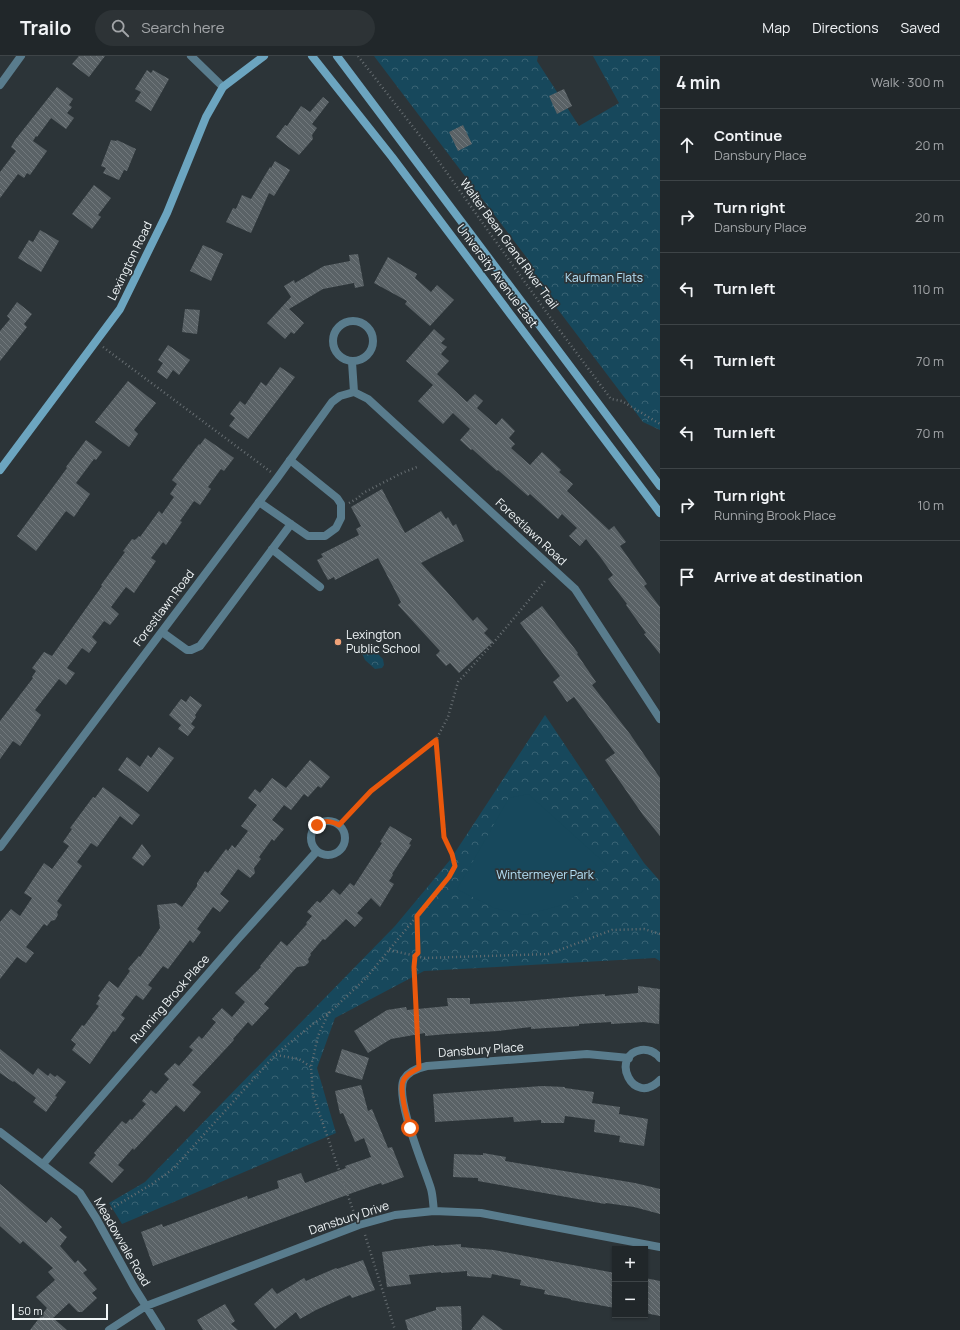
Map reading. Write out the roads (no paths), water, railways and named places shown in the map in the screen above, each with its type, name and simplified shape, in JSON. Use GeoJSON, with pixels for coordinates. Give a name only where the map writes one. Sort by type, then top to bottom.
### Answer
{"type":"FeatureCollection","features":[{"type":"Feature","properties":{"kind":"main road","name":"Lexington Road"},"geometry":{"type":"LineString","coordinates":[[0,470],[120,309],[166,212],[206,117],[223,87],[264,56]]}},
{"type":"Feature","properties":{"kind":"main road","name":"University Avenue East"},"geometry":{"type":"LineString","coordinates":[[312,56],[392,157],[660,513]]}},
{"type":"Feature","properties":{"kind":"main road","name":"University Avenue East"},"geometry":{"type":"LineString","coordinates":[[337,56],[660,486]]}},
{"type":"Feature","properties":{"kind":"street"},"geometry":{"type":"LineString","coordinates":[[0,85],[21,56]]}},
{"type":"Feature","properties":{"kind":"street"},"geometry":{"type":"LineString","coordinates":[[191,56],[223,87]]}},
{"type":"Feature","properties":{"kind":"street"},"geometry":{"type":"LineString","coordinates":[[353,321],[360,322],[366,326],[373,337],[373,344],[371,351],[366,357],[352,362],[343,359],[337,354],[332,342],[336,329],[346,322],[353,321]]}},
{"type":"Feature","properties":{"kind":"street"},"geometry":{"type":"LineString","coordinates":[[352,362],[354,392]]}},
{"type":"Feature","properties":{"kind":"street","name":"Forestlawn Road"},"geometry":{"type":"LineString","coordinates":[[0,847],[259,502],[332,402],[340,396],[354,392],[368,398],[575,589],[660,719]]}},
{"type":"Feature","properties":{"kind":"street"},"geometry":{"type":"LineString","coordinates":[[259,502],[308,536],[325,536],[336,528],[341,518],[342,511],[341,504],[337,498],[290,460]]}},
{"type":"Feature","properties":{"kind":"street"},"geometry":{"type":"LineString","coordinates":[[162,632],[187,650],[200,646],[291,524]]}},
{"type":"Feature","properties":{"kind":"street"},"geometry":{"type":"LineString","coordinates":[[272,549],[320,587]]}},
{"type":"Feature","properties":{"kind":"street"},"geometry":{"type":"LineString","coordinates":[[325,821],[331,821],[339,825],[345,835],[342,847],[338,852],[327,855],[317,851],[311,842],[313,829],[325,821]]}},
{"type":"Feature","properties":{"kind":"street","name":"Running Brook Place"},"geometry":{"type":"LineString","coordinates":[[42,1164],[238,939],[317,851]]}},
{"type":"Feature","properties":{"kind":"street"},"geometry":{"type":"LineString","coordinates":[[660,1058],[652,1051],[639,1050],[633,1053],[626,1063],[626,1075],[634,1085],[639,1088],[651,1087],[660,1080]]}},
{"type":"Feature","properties":{"kind":"street","name":"Dansbury Place"},"geometry":{"type":"LineString","coordinates":[[434,1211],[432,1191],[410,1128],[405,1108],[402,1090],[403,1080],[410,1072],[427,1066],[587,1054],[629,1058]]}},
{"type":"Feature","properties":{"kind":"street","name":"Meadowvale Road"},"geometry":{"type":"LineString","coordinates":[[0,1132],[80,1193],[96,1218],[134,1287],[161,1330]]}},
{"type":"Feature","properties":{"kind":"street","name":"Dansbury Drive"},"geometry":{"type":"LineString","coordinates":[[109,1330],[146,1306],[359,1225],[395,1215],[434,1211],[481,1212],[660,1247]]}},
{"type":"Feature","properties":{"kind":"place","name":"Lexington Public School"},"geometry":{"type":"Point","coordinates":[338,642]}},
{"type":"Feature","properties":{"kind":"park label","name":"Kaufman Flats"},"geometry":{"type":"Point","coordinates":[604,278]}},
{"type":"Feature","properties":{"kind":"park label","name":"Wintermeyer Park"},"geometry":{"type":"Point","coordinates":[545,875]}}]}
